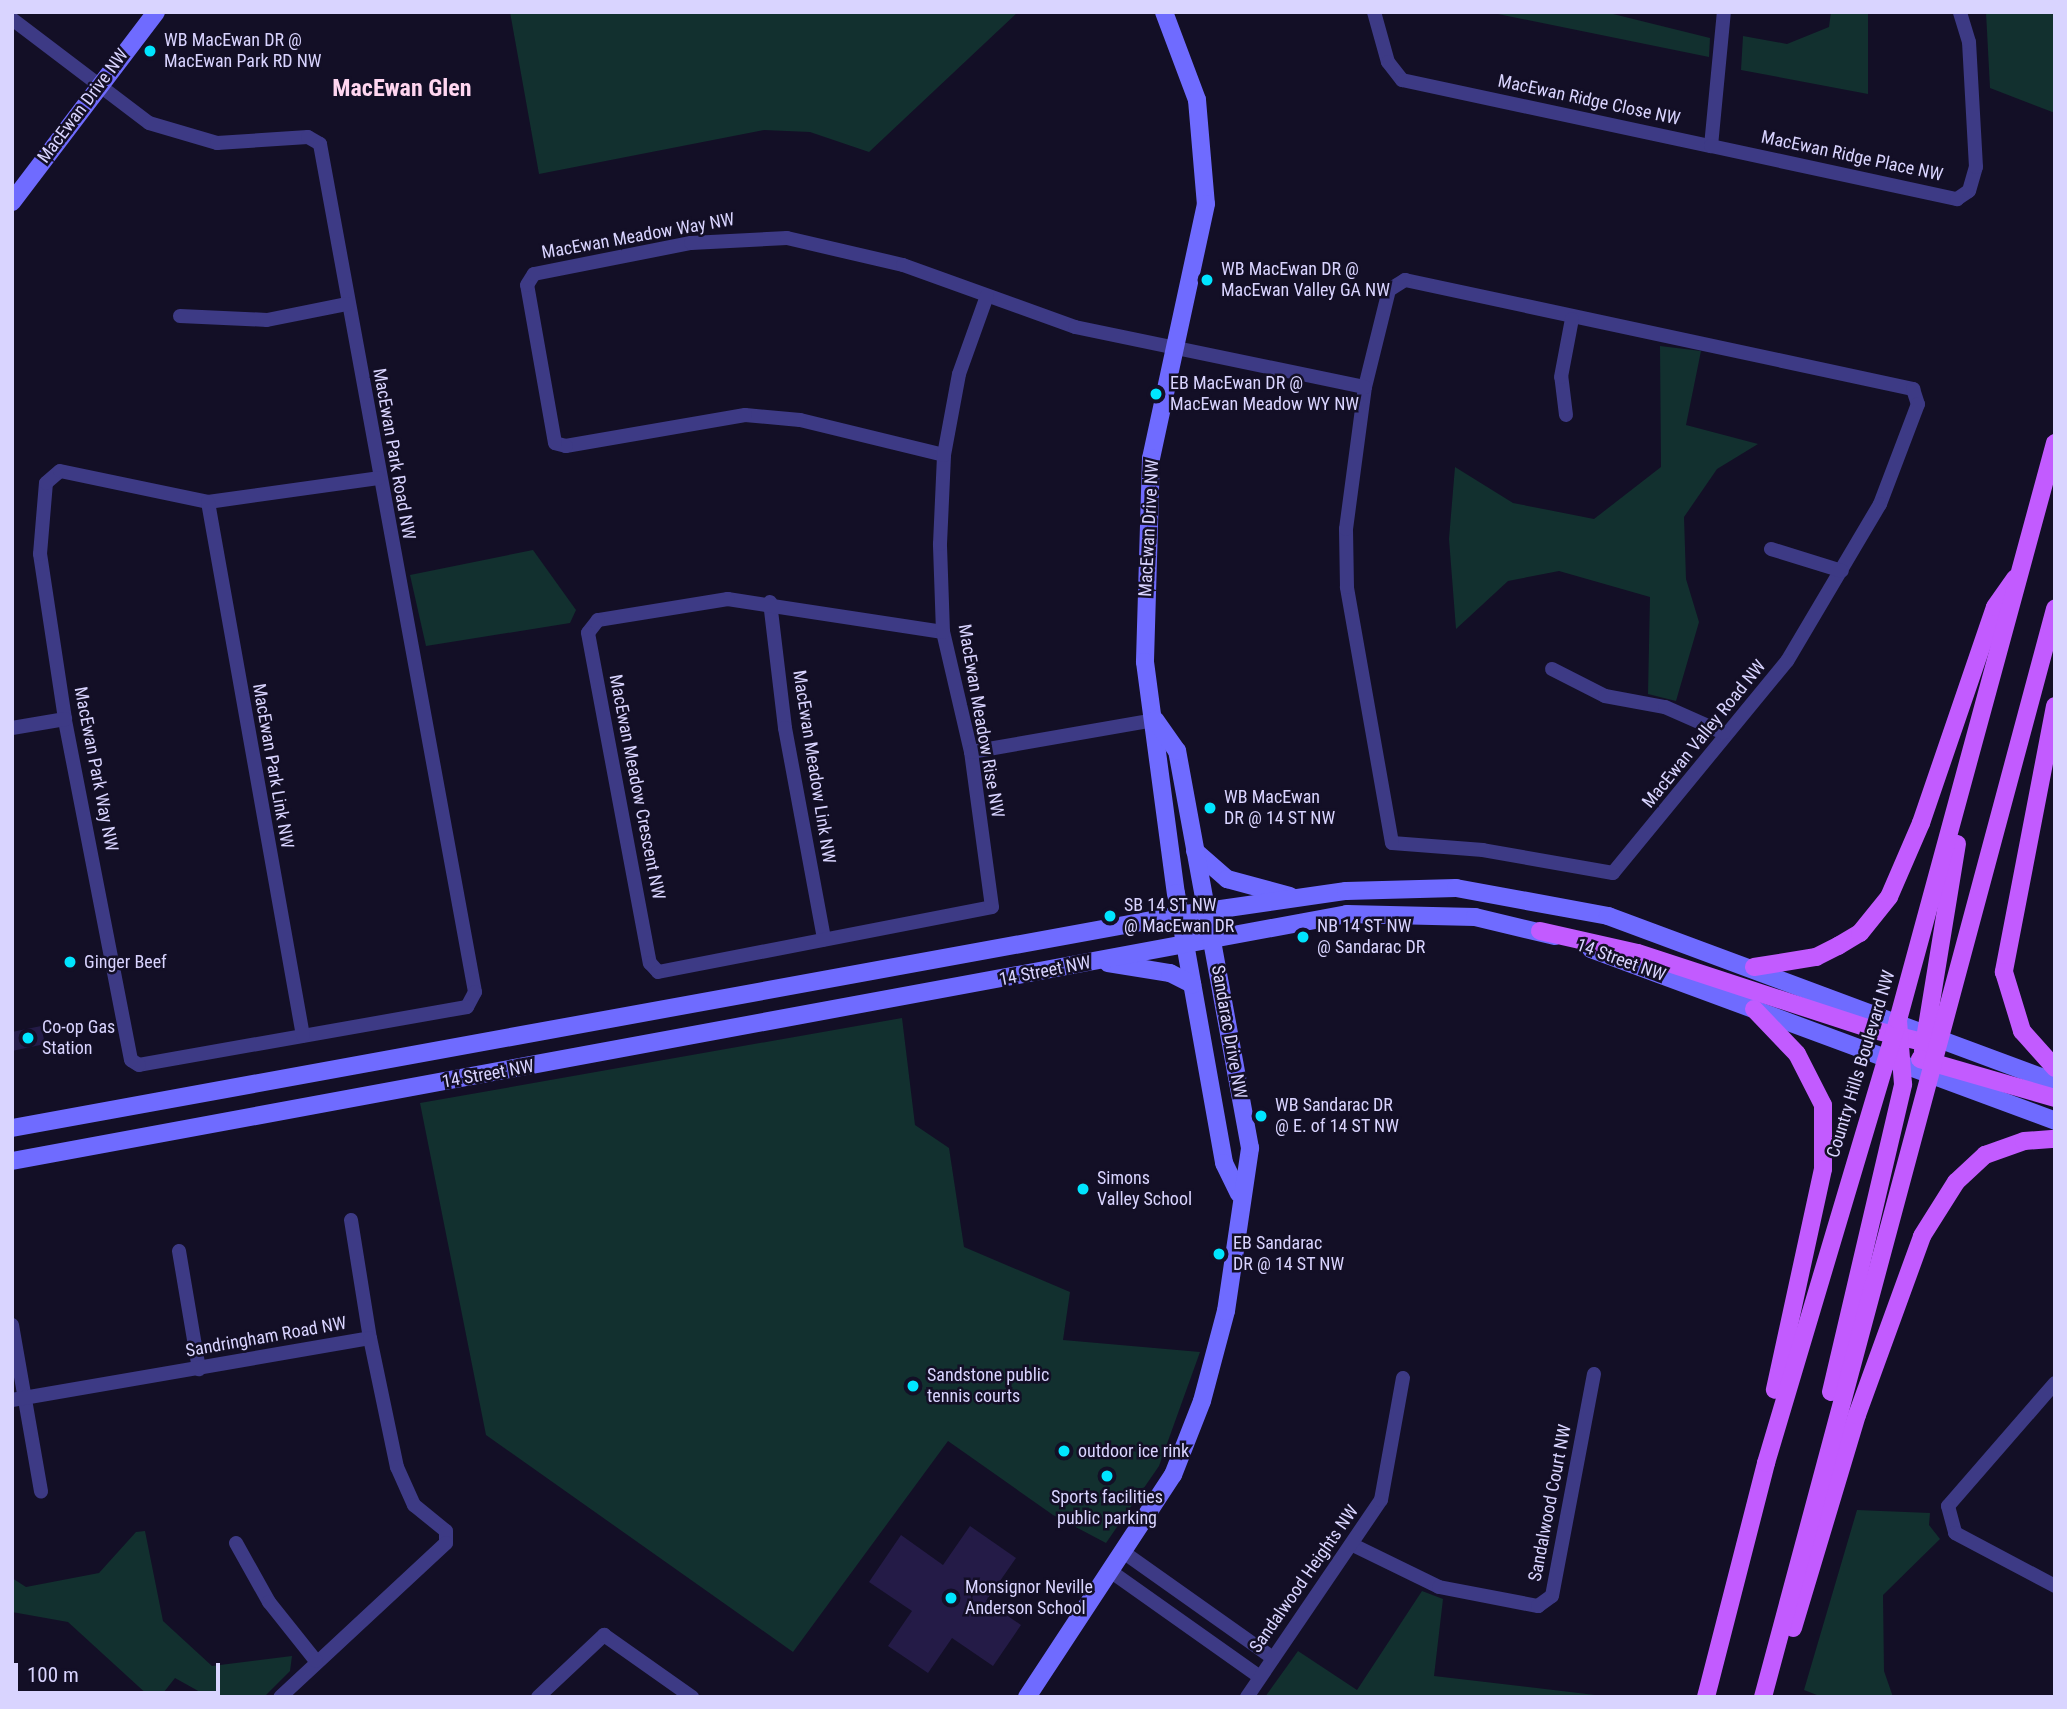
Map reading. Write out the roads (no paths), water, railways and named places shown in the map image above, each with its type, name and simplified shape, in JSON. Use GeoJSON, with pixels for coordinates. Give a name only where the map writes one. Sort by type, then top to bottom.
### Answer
{"type":"FeatureCollection","features":[{"type":"Feature","properties":{"kind":"main road","name":"MacEwan Drive NW"},"geometry":{"type":"LineString","coordinates":[[12,202],[96,85],[156,12]]}},
{"type":"Feature","properties":{"kind":"main road","name":"MacEwan Drive NW"},"geometry":{"type":"LineString","coordinates":[[1164,12],[1197,100],[1206,171],[1201,239],[1151,458],[1144,552],[1145,662],[1180,915]]}},
{"type":"Feature","properties":{"kind":"main road","name":"Country Hills Boulevard NW"},"geometry":{"type":"LineString","coordinates":[[1706,1697],[1766,1463],[1884,1059],[1898,1031],[2055,443]]}},
{"type":"Feature","properties":{"kind":"main road"},"geometry":{"type":"LineString","coordinates":[[1754,967],[1816,957],[1839,946],[1860,933],[1889,897],[1917,835],[1995,607],[2022,567]]}},
{"type":"Feature","properties":{"kind":"main road"},"geometry":{"type":"LineString","coordinates":[[1930,1036],[2055,609]]}},
{"type":"Feature","properties":{"kind":"main road"},"geometry":{"type":"LineString","coordinates":[[2055,706],[2004,972],[2022,1031],[2055,1068]]}},
{"type":"Feature","properties":{"kind":"main road","name":"MacEwan Drive NW"},"geometry":{"type":"LineString","coordinates":[[1155,720],[1177,751],[1207,910]]}},
{"type":"Feature","properties":{"kind":"main road"},"geometry":{"type":"LineString","coordinates":[[1761,1697],[1927,1065],[1966,778]]}},
{"type":"Feature","properties":{"kind":"main road"},"geometry":{"type":"LineString","coordinates":[[1195,851],[1227,879],[1299,898]]}},
{"type":"Feature","properties":{"kind":"main road","name":"14 Street NW"},"geometry":{"type":"LineString","coordinates":[[12,1129],[1207,910],[1299,898],[1456,888],[1531,897],[1608,916],[1754,967],[1898,1031],[1930,1036],[2055,1082]]}},
{"type":"Feature","properties":{"kind":"main road","name":"Sandarac Drive NW"},"geometry":{"type":"LineString","coordinates":[[1027,1697],[1114,1573],[1173,1475],[1202,1401],[1226,1311],[1239,1194],[1251,1148],[1207,910]]}},
{"type":"Feature","properties":{"kind":"main road","name":"14 Street NW"},"geometry":{"type":"LineString","coordinates":[[12,1161],[1212,938],[1360,914],[1475,917],[1541,931],[1884,1059],[1927,1065],[2055,1121]]}},
{"type":"Feature","properties":{"kind":"main road","name":"Sandarac Drive NW"},"geometry":{"type":"LineString","coordinates":[[1180,915],[1224,1163],[1239,1194]]}},
{"type":"Feature","properties":{"kind":"main road"},"geometry":{"type":"LineString","coordinates":[[1541,931],[1638,953],[1898,1031],[1904,1061],[1761,1697]]}},
{"type":"Feature","properties":{"kind":"main road"},"geometry":{"type":"LineString","coordinates":[[1098,961],[1170,973],[1192,984]]}},
{"type":"Feature","properties":{"kind":"main road"},"geometry":{"type":"LineString","coordinates":[[1754,1009],[1817,1084],[1825,1142],[1766,1428],[1766,1463]]}},
{"type":"Feature","properties":{"kind":"main road"},"geometry":{"type":"LineString","coordinates":[[1927,1065],[2055,1098]]}},
{"type":"Feature","properties":{"kind":"main road"},"geometry":{"type":"LineString","coordinates":[[12,1120],[34,1125]]}},
{"type":"Feature","properties":{"kind":"main road"},"geometry":{"type":"LineString","coordinates":[[1769,1697],[1857,1415],[1922,1236],[1956,1182],[1985,1155],[2024,1140],[2055,1139]]}},
{"type":"Feature","properties":{"kind":"street","name":"MacEwan Ridge Close NW"},"geometry":{"type":"LineString","coordinates":[[1374,12],[1388,62],[1402,80],[1711,146]]}},
{"type":"Feature","properties":{"kind":"street"},"geometry":{"type":"LineString","coordinates":[[1711,146],[1724,12]]}},
{"type":"Feature","properties":{"kind":"street","name":"MacEwan Ridge Place NW"},"geometry":{"type":"LineString","coordinates":[[1711,146],[1957,199],[1969,191],[1976,167],[1969,42],[1960,12]]}},
{"type":"Feature","properties":{"kind":"street"},"geometry":{"type":"LineString","coordinates":[[12,19],[96,85]]}},
{"type":"Feature","properties":{"kind":"street","name":"MacEwan Park Road NW"},"geometry":{"type":"LineString","coordinates":[[96,85],[149,123],[181,135],[230,144],[307,137],[320,144],[378,478],[475,992],[467,1007]]}},
{"type":"Feature","properties":{"kind":"street","name":"MacEwan Meadow Way NW"},"geometry":{"type":"LineString","coordinates":[[944,455],[800,420],[745,415],[566,446],[555,443],[527,285],[534,274],[744,237],[848,249],[1075,327],[1178,345],[1365,387]]}},
{"type":"Feature","properties":{"kind":"street","name":"MacEwan Valley Road NW"},"geometry":{"type":"LineString","coordinates":[[1405,280],[1572,319],[1913,389],[1918,404],[1880,505],[1787,661],[1724,733],[1613,873],[1483,850],[1392,843],[1347,587],[1348,502],[1365,387],[1389,290],[1405,280]]}},
{"type":"Feature","properties":{"kind":"street","name":"MacEwan Meadow Rise NW"},"geometry":{"type":"LineString","coordinates":[[987,296],[959,374],[944,455],[943,632],[971,752],[992,907]]}},
{"type":"Feature","properties":{"kind":"street"},"geometry":{"type":"LineString","coordinates":[[180,316],[267,320],[347,304]]}},
{"type":"Feature","properties":{"kind":"street"},"geometry":{"type":"LineString","coordinates":[[1566,415],[1561,377],[1572,319]]}},
{"type":"Feature","properties":{"kind":"street","name":"MacEwan Park Way NW"},"geometry":{"type":"LineString","coordinates":[[378,478],[208,502],[60,471],[46,483],[40,554],[65,719],[131,1060],[139,1065],[467,1007]]}},
{"type":"Feature","properties":{"kind":"street","name":"MacEwan Park Link NW"},"geometry":{"type":"LineString","coordinates":[[208,502],[303,1036]]}},
{"type":"Feature","properties":{"kind":"street"},"geometry":{"type":"LineString","coordinates":[[1771,549],[1842,571]]}},
{"type":"Feature","properties":{"kind":"street","name":"MacEwan Meadow Crescent NW"},"geometry":{"type":"LineString","coordinates":[[943,632],[771,602],[728,598],[598,620],[588,633],[650,963],[658,972],[992,907]]}},
{"type":"Feature","properties":{"kind":"street","name":"MacEwan Meadow Link NW"},"geometry":{"type":"LineString","coordinates":[[771,602],[785,728],[824,939]]}},
{"type":"Feature","properties":{"kind":"street"},"geometry":{"type":"LineString","coordinates":[[1552,669],[1605,696],[1665,707],[1724,733]]}},
{"type":"Feature","properties":{"kind":"street"},"geometry":{"type":"LineString","coordinates":[[12,728],[65,719]]}},
{"type":"Feature","properties":{"kind":"street"},"geometry":{"type":"LineString","coordinates":[[971,752],[1155,720]]}},
{"type":"Feature","properties":{"kind":"street"},"geometry":{"type":"LineString","coordinates":[[351,1220],[370,1338]]}},
{"type":"Feature","properties":{"kind":"street"},"geometry":{"type":"LineString","coordinates":[[179,1251],[199,1369]]}},
{"type":"Feature","properties":{"kind":"street"},"geometry":{"type":"LineString","coordinates":[[12,1325],[19,1399],[41,1491]]}},
{"type":"Feature","properties":{"kind":"street","name":"Sandringham Road NW"},"geometry":{"type":"LineString","coordinates":[[19,1399],[370,1338],[397,1467],[414,1506],[446,1531],[446,1543],[280,1697]]}},
{"type":"Feature","properties":{"kind":"street","name":"Sandalwood Court NW"},"geometry":{"type":"LineString","coordinates":[[1354,1546],[1439,1587],[1538,1606],[1552,1597],[1594,1374]]}},
{"type":"Feature","properties":{"kind":"street","name":"Sandalwood Heights NW"},"geometry":{"type":"LineString","coordinates":[[1247,1697],[1354,1546],[1381,1500],[1404,1378]]}},
{"type":"Feature","properties":{"kind":"street"},"geometry":{"type":"LineString","coordinates":[[2055,1383],[1948,1506],[1948,1522],[1955,1533],[2055,1586]]}},
{"type":"Feature","properties":{"kind":"street"},"geometry":{"type":"LineString","coordinates":[[236,1543],[269,1602],[316,1661]]}},
{"type":"Feature","properties":{"kind":"street"},"geometry":{"type":"LineString","coordinates":[[1126,1554],[1273,1658]]}},
{"type":"Feature","properties":{"kind":"street"},"geometry":{"type":"LineString","coordinates":[[1114,1573],[1260,1677]]}},
{"type":"Feature","properties":{"kind":"street"},"geometry":{"type":"LineString","coordinates":[[538,1697],[604,1635],[692,1697]]}},
{"type":"Feature","properties":{"kind":"place","name":"WB MacEwan DR @ MacEwan Park RD NW"},"geometry":{"type":"Point","coordinates":[150,51]}},
{"type":"Feature","properties":{"kind":"place","name":"WB MacEwan DR @ MacEwan Valley GA NW"},"geometry":{"type":"Point","coordinates":[1207,280]}},
{"type":"Feature","properties":{"kind":"place","name":"EB MacEwan DR @ MacEwan Meadow WY NW"},"geometry":{"type":"Point","coordinates":[1156,394]}},
{"type":"Feature","properties":{"kind":"place","name":"WB MacEwan DR @ 14 ST NW"},"geometry":{"type":"Point","coordinates":[1210,808]}},
{"type":"Feature","properties":{"kind":"place","name":"SB 14 ST NW @ MacEwan DR"},"geometry":{"type":"Point","coordinates":[1110,916]}},
{"type":"Feature","properties":{"kind":"place","name":"NB 14 ST NW @ Sandarac DR"},"geometry":{"type":"Point","coordinates":[1303,937]}},
{"type":"Feature","properties":{"kind":"place","name":"Ginger Beef"},"geometry":{"type":"Point","coordinates":[70,962]}},
{"type":"Feature","properties":{"kind":"place","name":"Co-op Gas Station"},"geometry":{"type":"Point","coordinates":[28,1038]}},
{"type":"Feature","properties":{"kind":"place","name":"WB Sandarac DR @ E. of 14 ST NW"},"geometry":{"type":"Point","coordinates":[1261,1116]}},
{"type":"Feature","properties":{"kind":"place","name":"Simons Valley School"},"geometry":{"type":"Point","coordinates":[1083,1189]}},
{"type":"Feature","properties":{"kind":"place","name":"EB Sandarac DR @ 14 ST NW"},"geometry":{"type":"Point","coordinates":[1219,1254]}},
{"type":"Feature","properties":{"kind":"place","name":"Sandstone public tennis courts"},"geometry":{"type":"Point","coordinates":[913,1386]}},
{"type":"Feature","properties":{"kind":"place","name":"outdoor ice rink"},"geometry":{"type":"Point","coordinates":[1064,1451]}},
{"type":"Feature","properties":{"kind":"place","name":"Sports facilities public parking"},"geometry":{"type":"Point","coordinates":[1107,1476]}},
{"type":"Feature","properties":{"kind":"place","name":"Monsignor Neville Anderson School"},"geometry":{"type":"Point","coordinates":[951,1598]}},
{"type":"Feature","properties":{"kind":"district","name":"MacEwan Glen"},"geometry":{"type":"Point","coordinates":[402,89]}}]}
